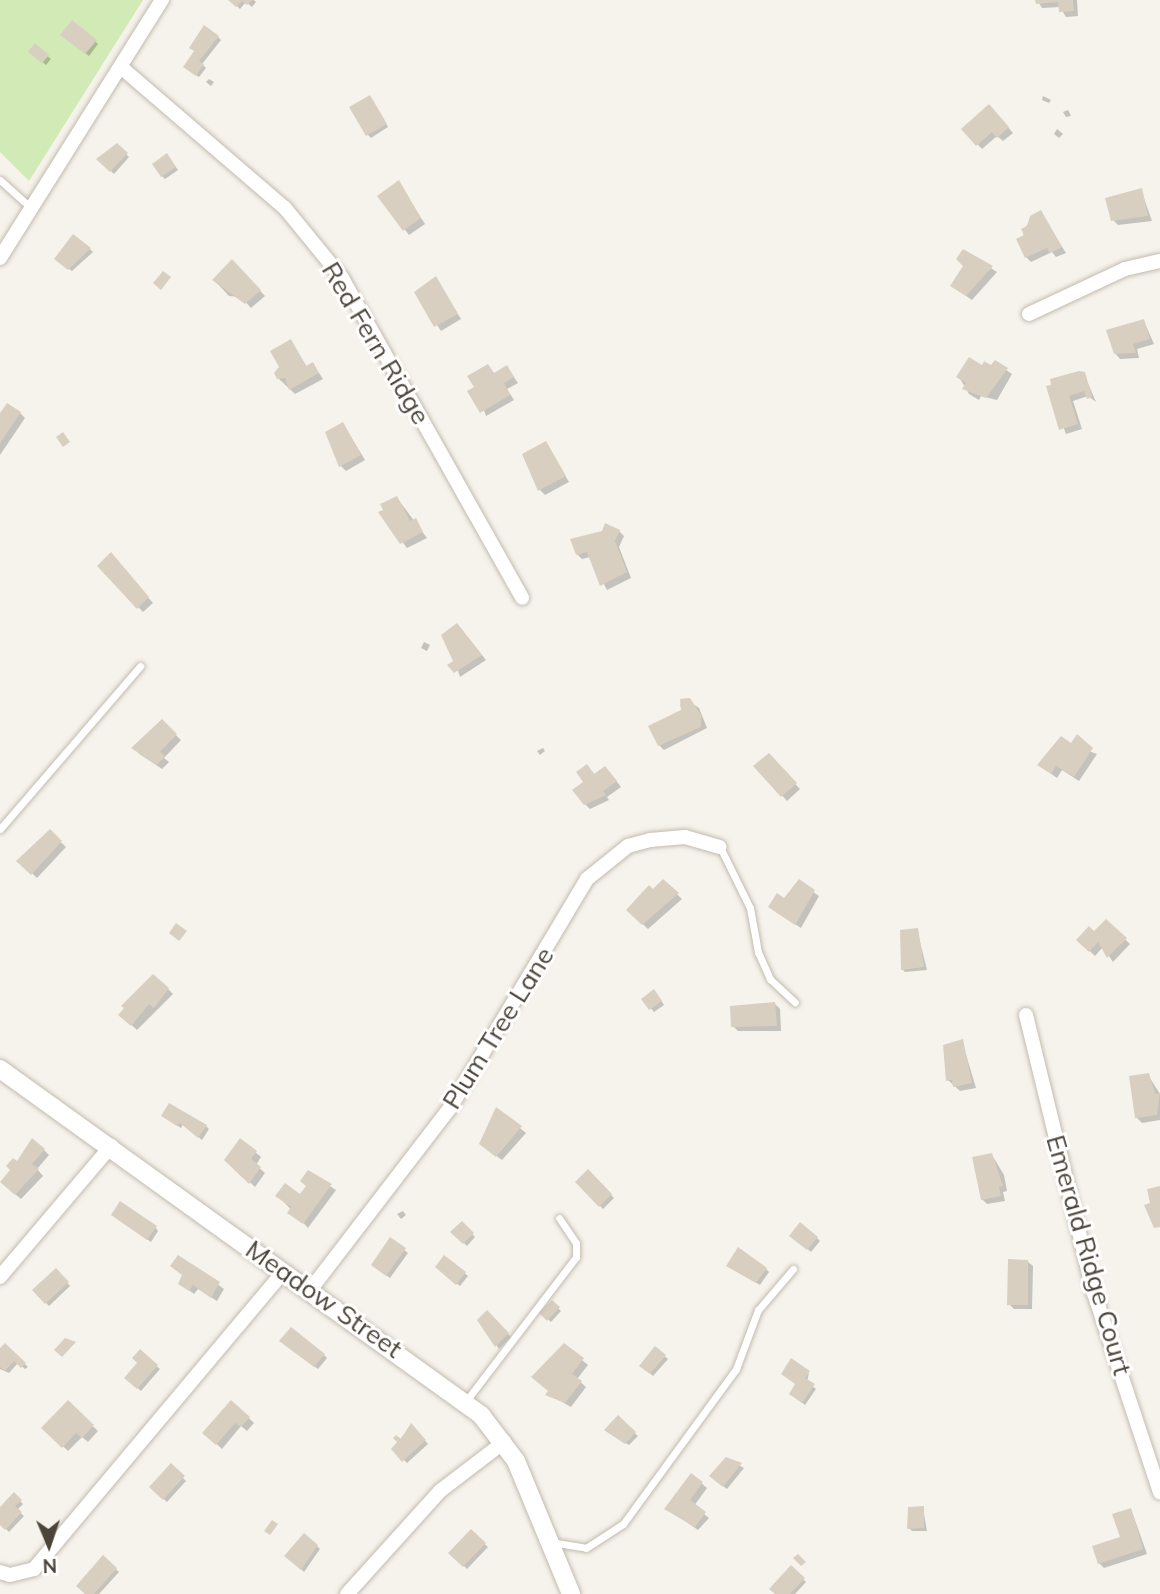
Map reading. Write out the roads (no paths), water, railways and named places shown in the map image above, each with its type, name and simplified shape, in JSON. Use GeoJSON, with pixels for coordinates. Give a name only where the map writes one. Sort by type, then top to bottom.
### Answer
{"type":"FeatureCollection","features":[{"type":"Feature","properties":{"kind":"street"},"geometry":{"type":"LineString","coordinates":[[0,258],[30,207],[122,68],[162,0]]}},
{"type":"Feature","properties":{"kind":"street","name":"Red Fern Ridge"},"geometry":{"type":"LineString","coordinates":[[122,68],[285,208],[342,278],[522,598]]}},
{"type":"Feature","properties":{"kind":"street"},"geometry":{"type":"LineString","coordinates":[[1029,314],[1125,269],[1160,261]]}},
{"type":"Feature","properties":{"kind":"street","name":"Plum Tree Lane"},"geometry":{"type":"LineString","coordinates":[[310,1289],[450,1108],[587,879],[628,846],[685,836],[720,847]]}},
{"type":"Feature","properties":{"kind":"street","name":"Emerald Ridge Court"},"geometry":{"type":"LineString","coordinates":[[1026,1015],[1094,1293],[1160,1492]]}},
{"type":"Feature","properties":{"kind":"street","name":"Meadow Street"},"geometry":{"type":"LineString","coordinates":[[0,1069],[466,1401],[504,1442],[523,1477],[546,1542],[571,1594]]}},
{"type":"Feature","properties":{"kind":"street"},"geometry":{"type":"LineString","coordinates":[[0,1277],[111,1146]]}},
{"type":"Feature","properties":{"kind":"street"},"geometry":{"type":"LineString","coordinates":[[0,1572],[10,1575],[34,1569],[284,1271]]}},
{"type":"Feature","properties":{"kind":"street"},"geometry":{"type":"LineString","coordinates":[[347,1594],[440,1491],[504,1442]]}},
{"type":"Feature","properties":{"kind":"lane"},"geometry":{"type":"LineString","coordinates":[[0,180],[30,207]]}},
{"type":"Feature","properties":{"kind":"lane"},"geometry":{"type":"LineString","coordinates":[[0,829],[140,666]]}},
{"type":"Feature","properties":{"kind":"lane"},"geometry":{"type":"LineString","coordinates":[[720,847],[750,908],[758,952],[770,979],[795,1002]]}},
{"type":"Feature","properties":{"kind":"lane"},"geometry":{"type":"LineString","coordinates":[[466,1401],[576,1257],[576,1243],[559,1218]]}},
{"type":"Feature","properties":{"kind":"lane"},"geometry":{"type":"LineString","coordinates":[[546,1542],[586,1548],[623,1524],[736,1369],[758,1310],[793,1269]]}}]}
